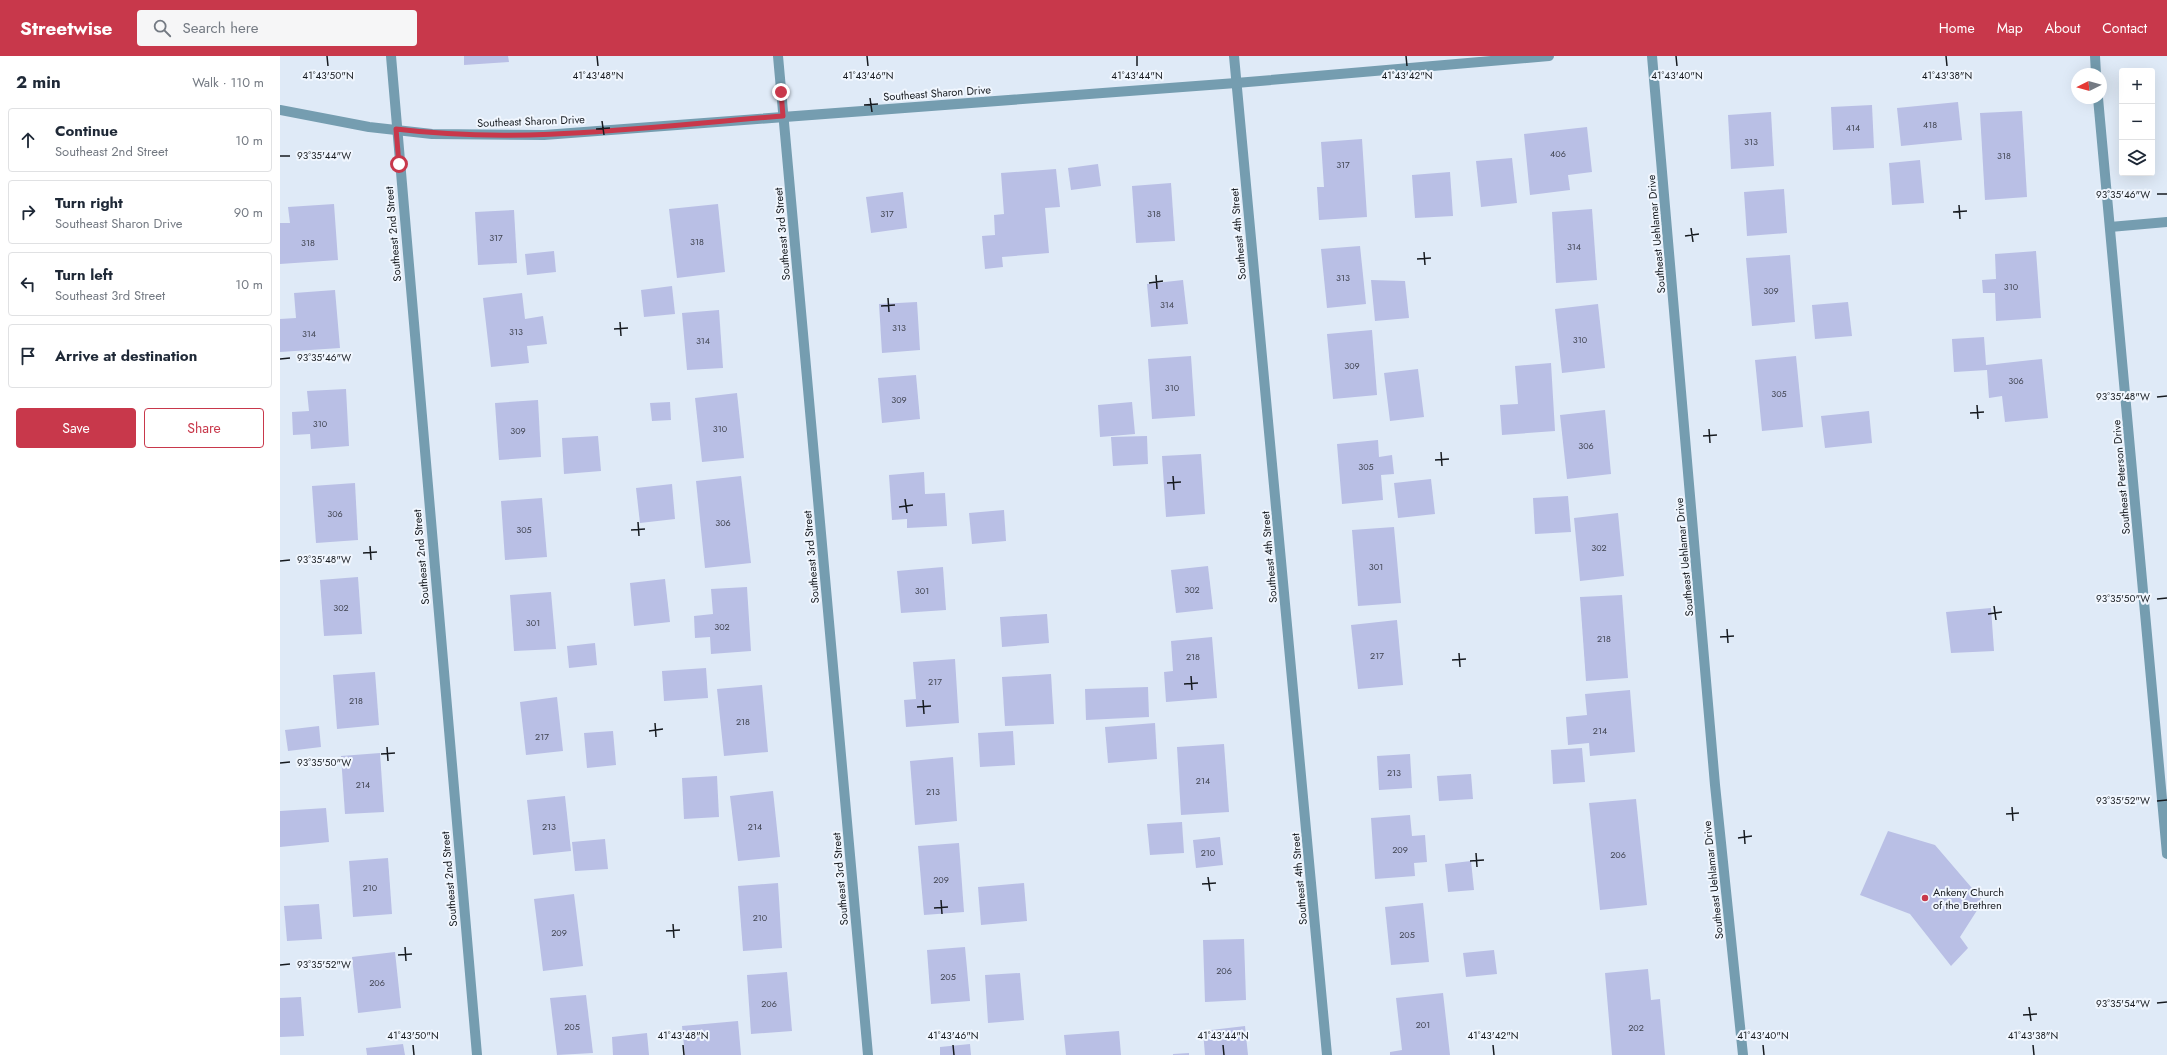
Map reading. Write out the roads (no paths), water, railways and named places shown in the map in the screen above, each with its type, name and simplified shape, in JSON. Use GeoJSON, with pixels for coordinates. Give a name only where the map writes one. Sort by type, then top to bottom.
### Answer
{"type":"FeatureCollection","features":[{"type":"Feature","properties":{"kind":"street","name":"Southeast 2nd Street"},"geometry":{"type":"LineString","coordinates":[[391,56],[396,129],[477,1055]]}},
{"type":"Feature","properties":{"kind":"street","name":"Southeast 3rd Street"},"geometry":{"type":"LineString","coordinates":[[778,56],[868,1055]]}},
{"type":"Feature","properties":{"kind":"street","name":"Southeast 4th Street"},"geometry":{"type":"LineString","coordinates":[[1234,56],[1327,1055]]}},
{"type":"Feature","properties":{"kind":"street","name":"Southeast Sharon Drive"},"geometry":{"type":"LineString","coordinates":[[280,110],[369,127],[440,134],[544,135],[1236,83],[1549,56]]}},
{"type":"Feature","properties":{"kind":"street","name":"Southeast Uehlamar Drive"},"geometry":{"type":"LineString","coordinates":[[1652,56],[1715,785],[1744,1055]]}},
{"type":"Feature","properties":{"kind":"street"},"geometry":{"type":"LineString","coordinates":[[2095,56],[2096,68]]}},
{"type":"Feature","properties":{"kind":"street","name":"Southeast Peterson Drive"},"geometry":{"type":"LineString","coordinates":[[2099,104],[2167,854]]}},
{"type":"Feature","properties":{"kind":"street"},"geometry":{"type":"LineString","coordinates":[[2110,227],[2167,222]]}},
{"type":"Feature","properties":{"kind":"place","name":"Ankeny Church of the Brethren"},"geometry":{"type":"Point","coordinates":[1925,898]}}]}
